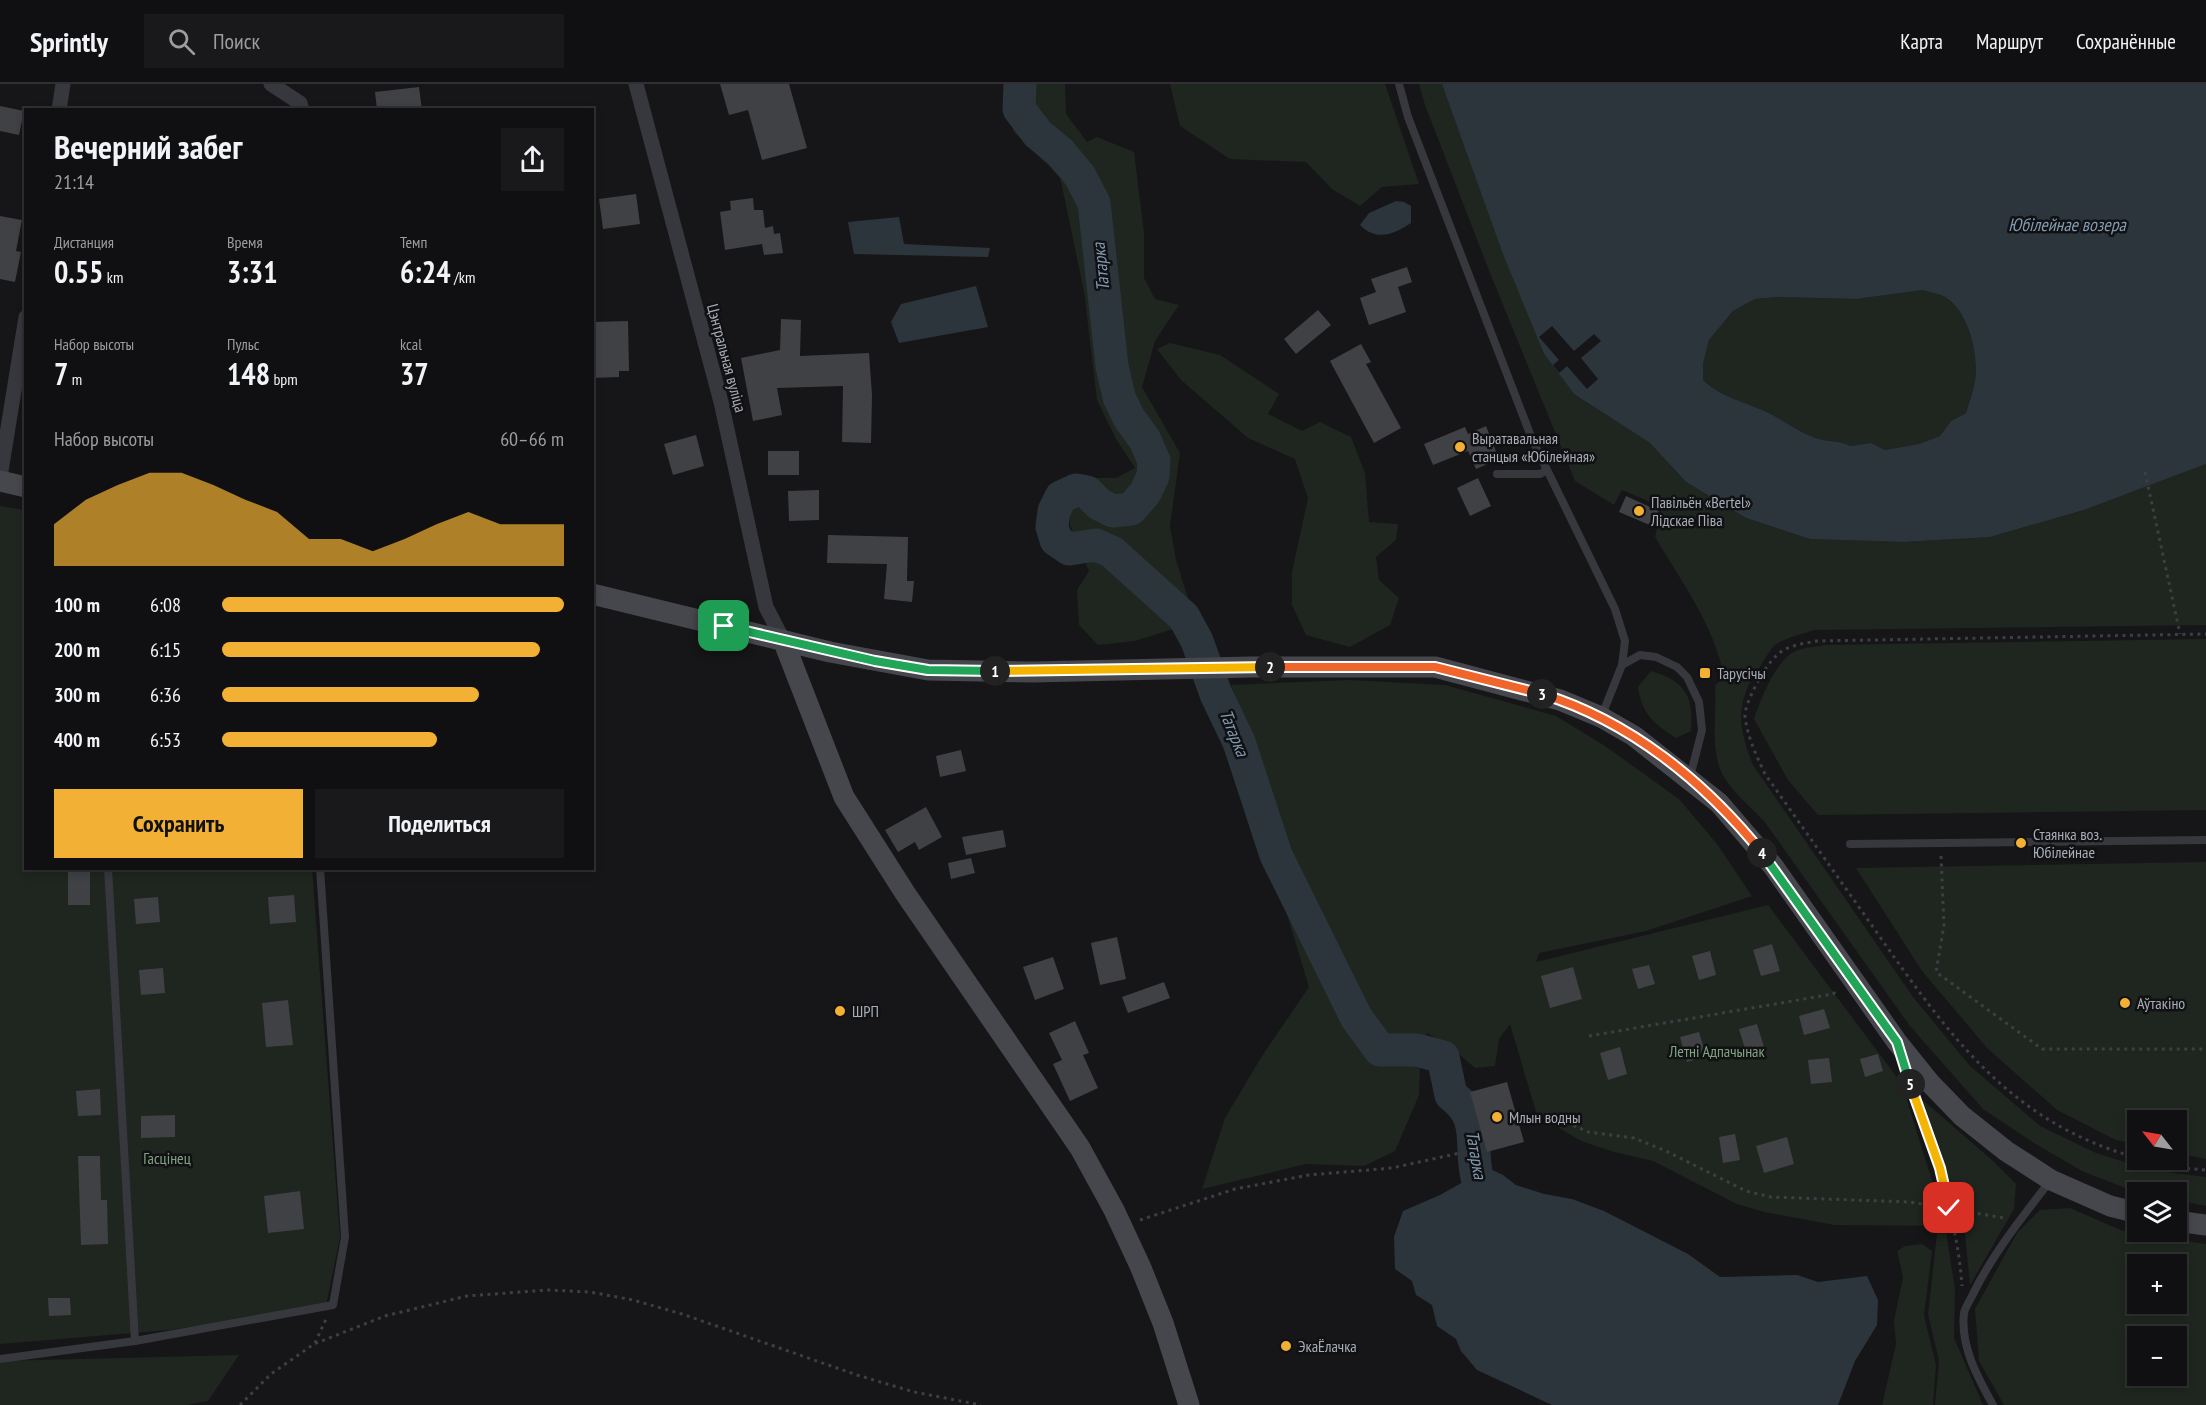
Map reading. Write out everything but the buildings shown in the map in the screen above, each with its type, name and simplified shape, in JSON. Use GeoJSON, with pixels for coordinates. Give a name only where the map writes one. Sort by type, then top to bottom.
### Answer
{"type":"FeatureCollection","features":[{"type":"Feature","properties":{"kind":"street"},"geometry":{"type":"LineString","coordinates":[[59,108],[63,84]]}},
{"type":"Feature","properties":{"kind":"street"},"geometry":{"type":"LineString","coordinates":[[271,84],[275,84],[301,106]]}},
{"type":"Feature","properties":{"kind":"street","name":"Цэнтральная вуліца"},"geometry":{"type":"LineString","coordinates":[[636,84],[721,402],[766,607],[783,640]]}},
{"type":"Feature","properties":{"kind":"street"},"geometry":{"type":"LineString","coordinates":[[24,329],[0,479],[24,486]]}},
{"type":"Feature","properties":{"kind":"street"},"geometry":{"type":"LineString","coordinates":[[594,594],[830,652],[928,670],[1033,672],[1251,667],[1435,667],[1532,691],[1601,717],[1634,736],[1719,803],[1752,840],[1897,1042],[1930,1083],[1962,1116],[2007,1151],[2051,1180],[2110,1206],[2127,1210]]}},
{"type":"Feature","properties":{"kind":"street"},"geometry":{"type":"LineString","coordinates":[[783,640],[844,798],[905,893],[1080,1148],[1122,1227],[1163,1323],[1189,1405]]}},
{"type":"Feature","properties":{"kind":"street"},"geometry":{"type":"LineString","coordinates":[[2187,1222],[2206,1225]]}},
{"type":"Feature","properties":{"kind":"lane"},"geometry":{"type":"LineString","coordinates":[[1399,84],[1408,117],[1532,439],[1615,609],[1625,640],[1622,665],[1601,717]]}},
{"type":"Feature","properties":{"kind":"lane"},"geometry":{"type":"LineString","coordinates":[[1497,474],[1540,474],[1547,470]]}},
{"type":"Feature","properties":{"kind":"lane"},"geometry":{"type":"LineString","coordinates":[[1622,665],[1640,655],[1656,657],[1677,667],[1687,677],[1699,702],[1702,730],[1690,778]]}},
{"type":"Feature","properties":{"kind":"lane"},"geometry":{"type":"LineString","coordinates":[[1850,844],[2206,840]]}},
{"type":"Feature","properties":{"kind":"lane"},"geometry":{"type":"LineString","coordinates":[[108,870],[135,1341]]}},
{"type":"Feature","properties":{"kind":"lane"},"geometry":{"type":"LineString","coordinates":[[0,1359],[135,1341],[333,1305],[345,1237],[320,870]]}},
{"type":"Feature","properties":{"kind":"lane"},"geometry":{"type":"LineString","coordinates":[[1993,1405],[1980,1383],[1965,1344],[1964,1312],[1982,1277],[2018,1223],[2051,1180]]}},
{"type":"Feature","properties":{"kind":"path"},"geometry":{"type":"LineString","coordinates":[[2145,472],[2180,634]]}},
{"type":"Feature","properties":{"kind":"path"},"geometry":{"type":"LineString","coordinates":[[2127,1155],[2060,1129],[2003,1088],[1957,1041],[1904,972],[1766,774],[1750,743],[1745,714],[1754,688],[1776,656],[1793,645],[1816,641],[2206,634]]}},
{"type":"Feature","properties":{"kind":"path"},"geometry":{"type":"LineString","coordinates":[[1941,843],[1944,925],[1936,972],[2042,1050],[2206,1049]]}},
{"type":"Feature","properties":{"kind":"path"},"geometry":{"type":"LineString","coordinates":[[1589,1036],[1833,994],[1853,980]]}},
{"type":"Feature","properties":{"kind":"path"},"geometry":{"type":"LineString","coordinates":[[1912,1091],[1940,1168],[1958,1238],[1964,1312]]}},
{"type":"Feature","properties":{"kind":"path"},"geometry":{"type":"LineString","coordinates":[[1546,1113],[1588,1132],[1634,1138],[1666,1151],[1746,1191],[1771,1197],[1910,1202],[1999,1216],[2018,1223]]}},
{"type":"Feature","properties":{"kind":"path"},"geometry":{"type":"LineString","coordinates":[[1122,1227],[1167,1209],[1235,1189],[1309,1175],[1392,1168],[1460,1153]]}},
{"type":"Feature","properties":{"kind":"path"},"geometry":{"type":"LineString","coordinates":[[2187,1168],[2206,1170]]}},
{"type":"Feature","properties":{"kind":"path"},"geometry":{"type":"LineString","coordinates":[[240,1405],[271,1374],[314,1344],[385,1316],[467,1296],[548,1290],[590,1292],[633,1300],[682,1314],[857,1375],[914,1392],[981,1405]]}},
{"type":"Feature","properties":{"kind":"path"},"geometry":{"type":"LineString","coordinates":[[314,1344],[333,1305]]}},
{"type":"Feature","properties":{"kind":"green space"},"geometry":{"type":"Polygon","coordinates":[[[1010,84],[1065,84],[1066,114],[1087,142],[1097,137],[1134,152],[1144,233],[1144,278],[1155,299],[1179,305],[1155,341],[1142,387],[1180,453],[1170,526],[1176,560],[1188,598],[1173,629],[1135,641],[1098,645],[1079,625],[1077,590],[1089,571],[1070,525],[1069,478],[1116,478],[1135,468],[1116,439],[1097,400],[1084,291],[1060,177],[1013,131],[1010,84]]]}},
{"type":"Feature","properties":{"kind":"green space"},"geometry":{"type":"Polygon","coordinates":[[[1170,84],[1385,84],[1419,184],[1382,187],[1360,206],[1332,189],[1306,162],[1230,159],[1180,126],[1170,84]]]}},
{"type":"Feature","properties":{"kind":"green space"},"geometry":{"type":"Polygon","coordinates":[[[1419,84],[1442,84],[1544,354],[1574,394],[1650,443],[1686,482],[1746,518],[1810,539],[1904,542],[1990,537],[2084,510],[2206,464],[2206,625],[1814,630],[1787,639],[1773,647],[1747,690],[1741,714],[1744,738],[1753,765],[1913,997],[1970,1066],[2040,1126],[2096,1153],[2127,1163],[2127,1170],[2150,1170],[2206,1177],[2206,1206],[2187,1202],[2187,1182],[2127,1182],[2127,1189],[2082,1171],[1983,1109],[1910,1026],[1764,821],[1738,795],[1722,774],[1715,736],[1715,686],[1724,676],[1705,621],[1655,537],[1662,507],[1622,490],[1614,505],[1575,481],[1490,273],[1419,84]]]}},
{"type":"Feature","properties":{"kind":"green space"},"geometry":{"type":"Polygon","coordinates":[[[1923,290],[1941,295],[1958,310],[1970,333],[1975,358],[1975,382],[1966,413],[1951,421],[1940,436],[1919,444],[1885,450],[1871,443],[1850,446],[1819,439],[1769,413],[1726,395],[1703,380],[1703,364],[1709,340],[1733,311],[1755,299],[1778,297],[1856,299],[1923,290]]]}},
{"type":"Feature","properties":{"kind":"green space"},"geometry":{"type":"Polygon","coordinates":[[[1170,343],[1220,355],[1279,394],[1268,414],[1302,431],[1320,422],[1351,437],[1365,473],[1369,522],[1398,524],[1396,540],[1376,557],[1379,580],[1399,598],[1390,625],[1350,647],[1306,635],[1292,605],[1292,572],[1308,498],[1295,459],[1248,438],[1181,380],[1157,349],[1170,343]]]}},
{"type":"Feature","properties":{"kind":"green space","name":"Гасцінец"},"geometry":{"type":"Polygon","coordinates":[[[0,506],[24,510],[24,870],[312,870],[340,1237],[326,1306],[169,1330],[0,1344],[0,506]]]}},
{"type":"Feature","properties":{"kind":"green space"},"geometry":{"type":"Polygon","coordinates":[[[2206,639],[2206,810],[1818,815],[1788,780],[1754,719],[1765,691],[1782,662],[1796,651],[1807,648],[1825,645],[2206,639]]]}},
{"type":"Feature","properties":{"kind":"green space"},"geometry":{"type":"Polygon","coordinates":[[[1651,671],[1672,680],[1685,692],[1691,708],[1691,731],[1676,738],[1661,728],[1646,711],[1638,687],[1651,671]]]}},
{"type":"Feature","properties":{"kind":"green space","name":"Летні Адпачынак"},"geometry":{"type":"Polygon","coordinates":[[[1349,680],[1445,685],[1556,716],[1605,746],[1679,799],[1717,844],[1752,896],[1646,931],[1539,953],[1536,962],[1768,905],[1902,1084],[1946,1226],[1834,1225],[1764,1212],[1737,1204],[1653,1161],[1581,1141],[1537,1115],[1510,1024],[1499,1039],[1495,1066],[1475,1068],[1453,1049],[1427,1033],[1420,1066],[1419,1095],[1395,1151],[1364,1166],[1306,1164],[1202,1189],[1225,1118],[1262,1056],[1309,987],[1256,822],[1282,833],[1231,685],[1349,680]]]}},
{"type":"Feature","properties":{"kind":"green space"},"geometry":{"type":"Polygon","coordinates":[[[2206,862],[2206,1159],[2187,1155],[2187,1110],[2127,1110],[2127,1143],[2116,1140],[2057,1110],[1987,1048],[1922,971],[1856,868],[2206,862]]]}},
{"type":"Feature","properties":{"kind":"green space"},"geometry":{"type":"Polygon","coordinates":[[[1918,1096],[1992,1160],[2016,1184],[2014,1209],[1970,1285],[1965,1234],[1918,1096]]]}},
{"type":"Feature","properties":{"kind":"green space"},"geometry":{"type":"Polygon","coordinates":[[[2070,1208],[2127,1232],[2127,1242],[2187,1241],[2206,1244],[2206,1405],[2004,1405],[1979,1361],[1975,1309],[2017,1233],[2040,1210],[2070,1208]]]}},
{"type":"Feature","properties":{"kind":"green space"},"geometry":{"type":"Polygon","coordinates":[[[1946,1232],[1955,1289],[1954,1338],[1983,1405],[1935,1405],[1939,1361],[1928,1314],[1937,1234],[1946,1232]]]}},
{"type":"Feature","properties":{"kind":"green space"},"geometry":{"type":"Polygon","coordinates":[[[1922,1244],[1932,1251],[1924,1315],[1936,1365],[1933,1405],[1882,1405],[1896,1344],[1894,1321],[1903,1277],[1897,1251],[1905,1246],[1922,1244]]]}},
{"type":"Feature","properties":{"kind":"green space"},"geometry":{"type":"Polygon","coordinates":[[[239,1355],[208,1401],[187,1405],[0,1405],[0,1361],[239,1355]]]}},
{"type":"Feature","properties":{"kind":"water","name":"Юбілейнае возера"},"geometry":{"type":"Polygon","coordinates":[[[1442,84],[2206,84],[2206,464],[2084,510],[1990,537],[1904,542],[1810,539],[1746,518],[1686,482],[1650,443],[1574,394],[1544,354],[1503,254],[1442,84]],[[1923,290],[1856,299],[1778,297],[1755,299],[1733,311],[1709,340],[1703,364],[1703,380],[1726,395],[1769,413],[1819,439],[1850,446],[1871,443],[1885,450],[1919,444],[1940,436],[1951,421],[1966,413],[1975,381],[1975,358],[1970,332],[1958,310],[1941,295],[1923,290]]]}},
{"type":"Feature","properties":{"kind":"water"},"geometry":{"type":"Polygon","coordinates":[[[1396,201],[1411,206],[1411,223],[1392,233],[1379,235],[1360,225],[1369,213],[1396,201]]]}},
{"type":"Feature","properties":{"kind":"water"},"geometry":{"type":"Polygon","coordinates":[[[899,217],[904,244],[990,248],[988,257],[854,254],[848,222],[899,217]]]}},
{"type":"Feature","properties":{"kind":"water"},"geometry":{"type":"Polygon","coordinates":[[[976,286],[988,327],[899,343],[891,322],[901,304],[976,286]]]}},
{"type":"Feature","properties":{"kind":"water"},"geometry":{"type":"Polygon","coordinates":[[[1488,1168],[1503,1175],[1516,1185],[1544,1194],[1572,1199],[1604,1211],[1688,1254],[1720,1277],[1797,1275],[1818,1282],[1867,1276],[1878,1300],[1877,1325],[1855,1361],[1838,1405],[1552,1405],[1477,1370],[1461,1351],[1456,1339],[1437,1326],[1432,1305],[1416,1295],[1412,1281],[1395,1269],[1394,1237],[1403,1211],[1440,1195],[1488,1168]]]}},
{"type":"Feature","properties":{"kind":"pier"},"geometry":{"type":"Polygon","coordinates":[[[1552,326],[1574,351],[1594,334],[1601,341],[1581,358],[1598,379],[1587,389],[1567,366],[1559,373],[1553,365],[1559,360],[1539,337],[1552,326]]]}},
{"type":"Feature","properties":{"kind":"waterway","name":"Татарка"},"geometry":{"type":"LineString","coordinates":[[1020,84],[1019,109],[1038,134],[1060,152],[1080,176],[1094,203],[1112,366],[1119,397],[1129,418],[1145,440],[1154,461],[1153,476],[1145,493],[1131,509],[1113,511],[1099,504],[1087,492],[1076,490],[1061,497],[1054,511],[1052,527],[1056,540],[1069,549],[1096,545],[1112,552],[1184,617],[1197,641],[1216,694],[1239,742],[1276,855],[1356,1017],[1380,1050],[1417,1050],[1443,1057],[1451,1095],[1461,1104],[1471,1122],[1477,1177],[1492,1217]]}},
{"type":"Feature","properties":{"kind":"place","name":"Выратавальная станцыя «Юбілейная»"},"geometry":{"type":"Point","coordinates":[1460,447]}},
{"type":"Feature","properties":{"kind":"place","name":"Павільён «Bertel» Лідскае Піва"},"geometry":{"type":"Point","coordinates":[1639,511]}},
{"type":"Feature","properties":{"kind":"place","name":"Тарусічы"},"geometry":{"type":"Point","coordinates":[1705,673]}},
{"type":"Feature","properties":{"kind":"place","name":"Стаянка воз. Юбілейнае"},"geometry":{"type":"Point","coordinates":[2021,843]}},
{"type":"Feature","properties":{"kind":"place","name":"Аўтакіно"},"geometry":{"type":"Point","coordinates":[2125,1003]}},
{"type":"Feature","properties":{"kind":"place","name":"ШРП"},"geometry":{"type":"Point","coordinates":[840,1011]}},
{"type":"Feature","properties":{"kind":"place","name":"Млын водны"},"geometry":{"type":"Point","coordinates":[1497,1117]}},
{"type":"Feature","properties":{"kind":"place","name":"ЭкаЁлачка"},"geometry":{"type":"Point","coordinates":[1286,1346]}},
{"type":"Feature","properties":{"kind":"route"},"geometry":{"type":"LineString","coordinates":[[724,626],[830,652],[928,670],[1033,672],[1251,667],[1435,667],[1522,688],[1560,700],[1601,717],[1634,736],[1719,803],[1773,866],[1897,1042],[1940,1168],[1949,1208]]}}]}
